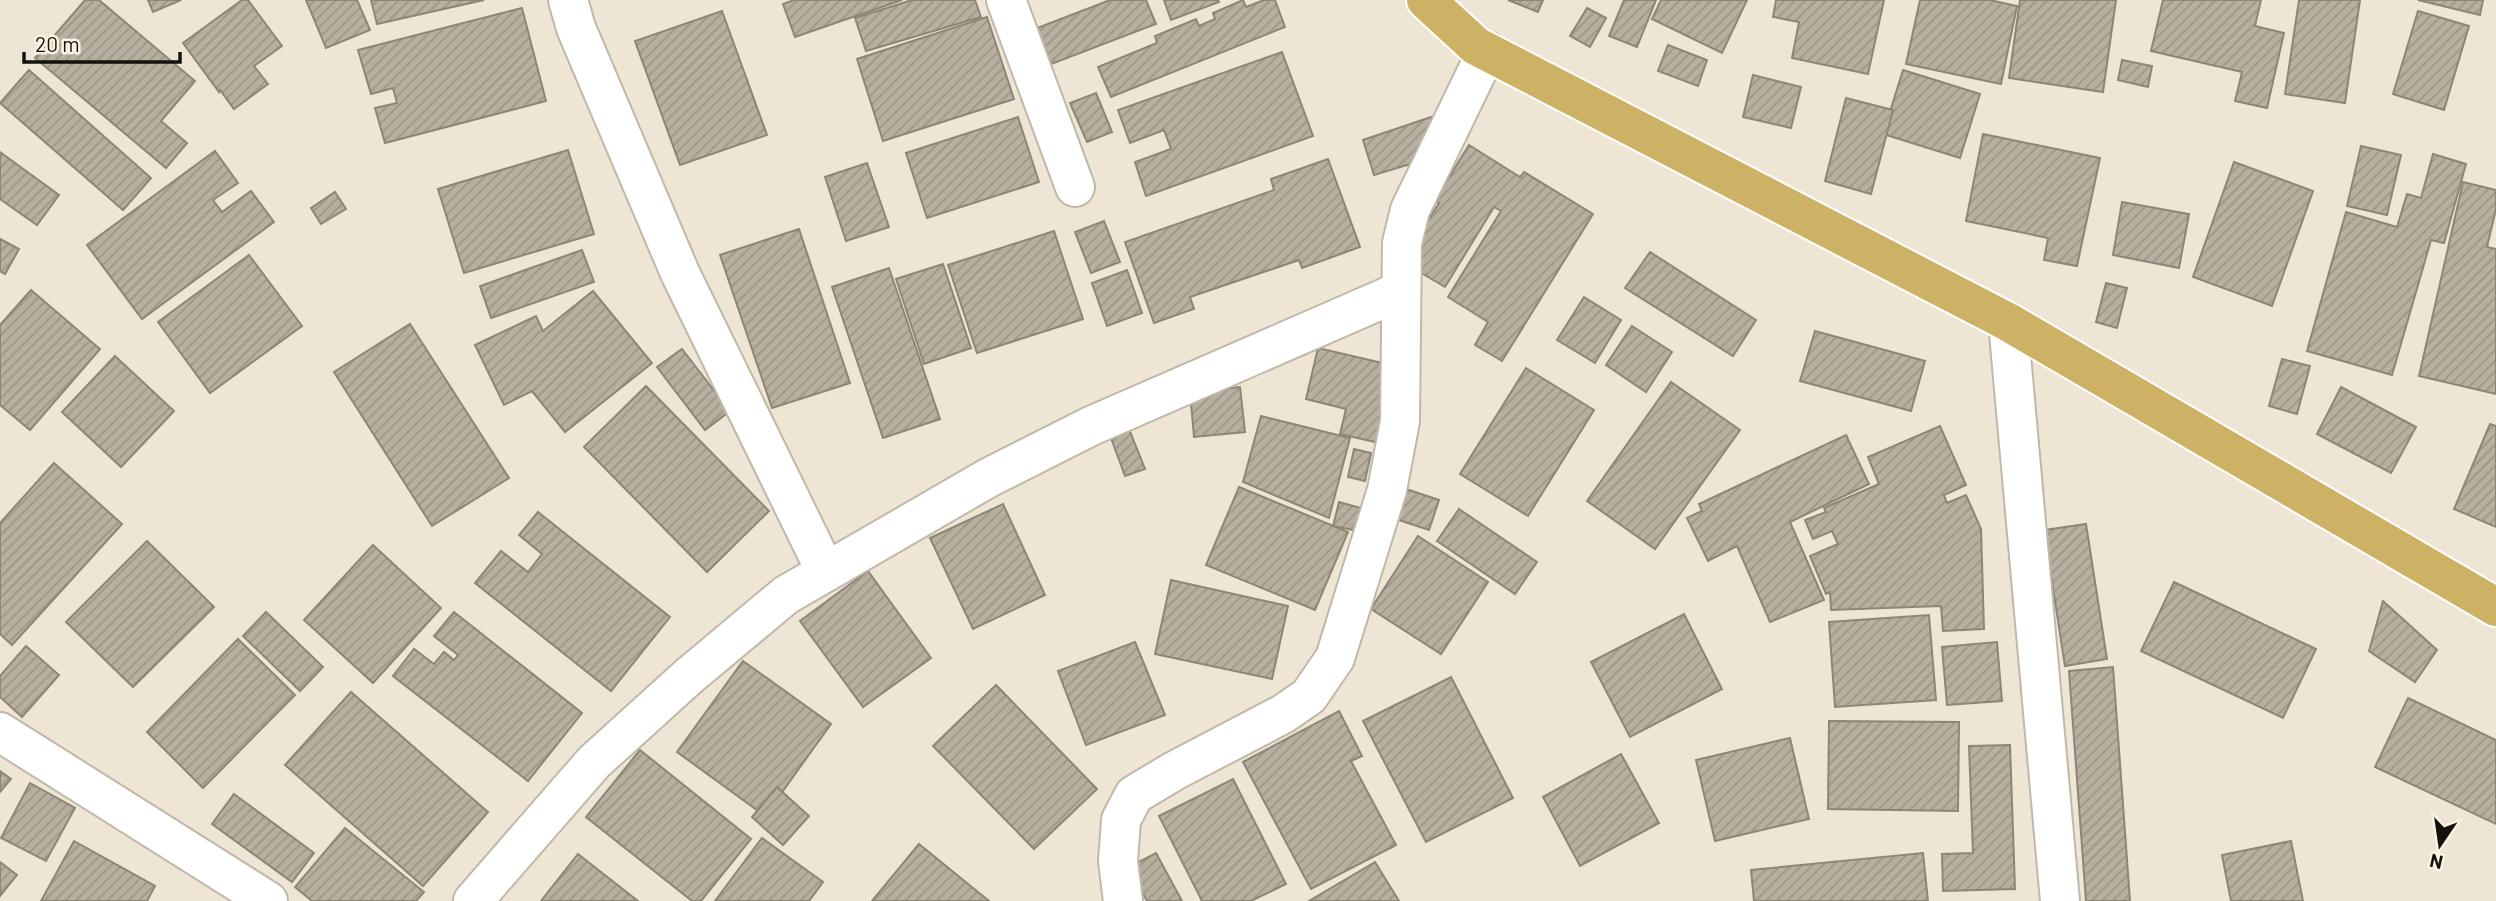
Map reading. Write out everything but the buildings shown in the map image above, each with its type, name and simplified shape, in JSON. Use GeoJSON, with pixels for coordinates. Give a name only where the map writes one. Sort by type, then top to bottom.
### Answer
{"type":"FeatureCollection","features":[{"type":"Feature","properties":{"kind":"main road"},"geometry":{"type":"LineString","coordinates":[[1426,0],[1476,46],[2008,322],[2496,607]]}},
{"type":"Feature","properties":{"kind":"street"},"geometry":{"type":"LineString","coordinates":[[568,0],[576,28],[680,273],[826,572]]}},
{"type":"Feature","properties":{"kind":"street"},"geometry":{"type":"LineString","coordinates":[[1006,0],[1075,187]]}},
{"type":"Feature","properties":{"kind":"street"},"geometry":{"type":"LineString","coordinates":[[1123,901],[1118,861],[1121,820],[1134,795],[1309,696],[1335,658],[1387,490],[1400,421],[1402,243],[1410,210],[1487,51]]}},
{"type":"Feature","properties":{"kind":"street"},"geometry":{"type":"LineString","coordinates":[[473,901],[594,762],[786,595],[988,478],[1091,426],[1401,291]]}},
{"type":"Feature","properties":{"kind":"street"},"geometry":{"type":"LineString","coordinates":[[2008,322],[2060,901]]}},
{"type":"Feature","properties":{"kind":"street"},"geometry":{"type":"LineString","coordinates":[[0,732],[268,901]]}}]}
